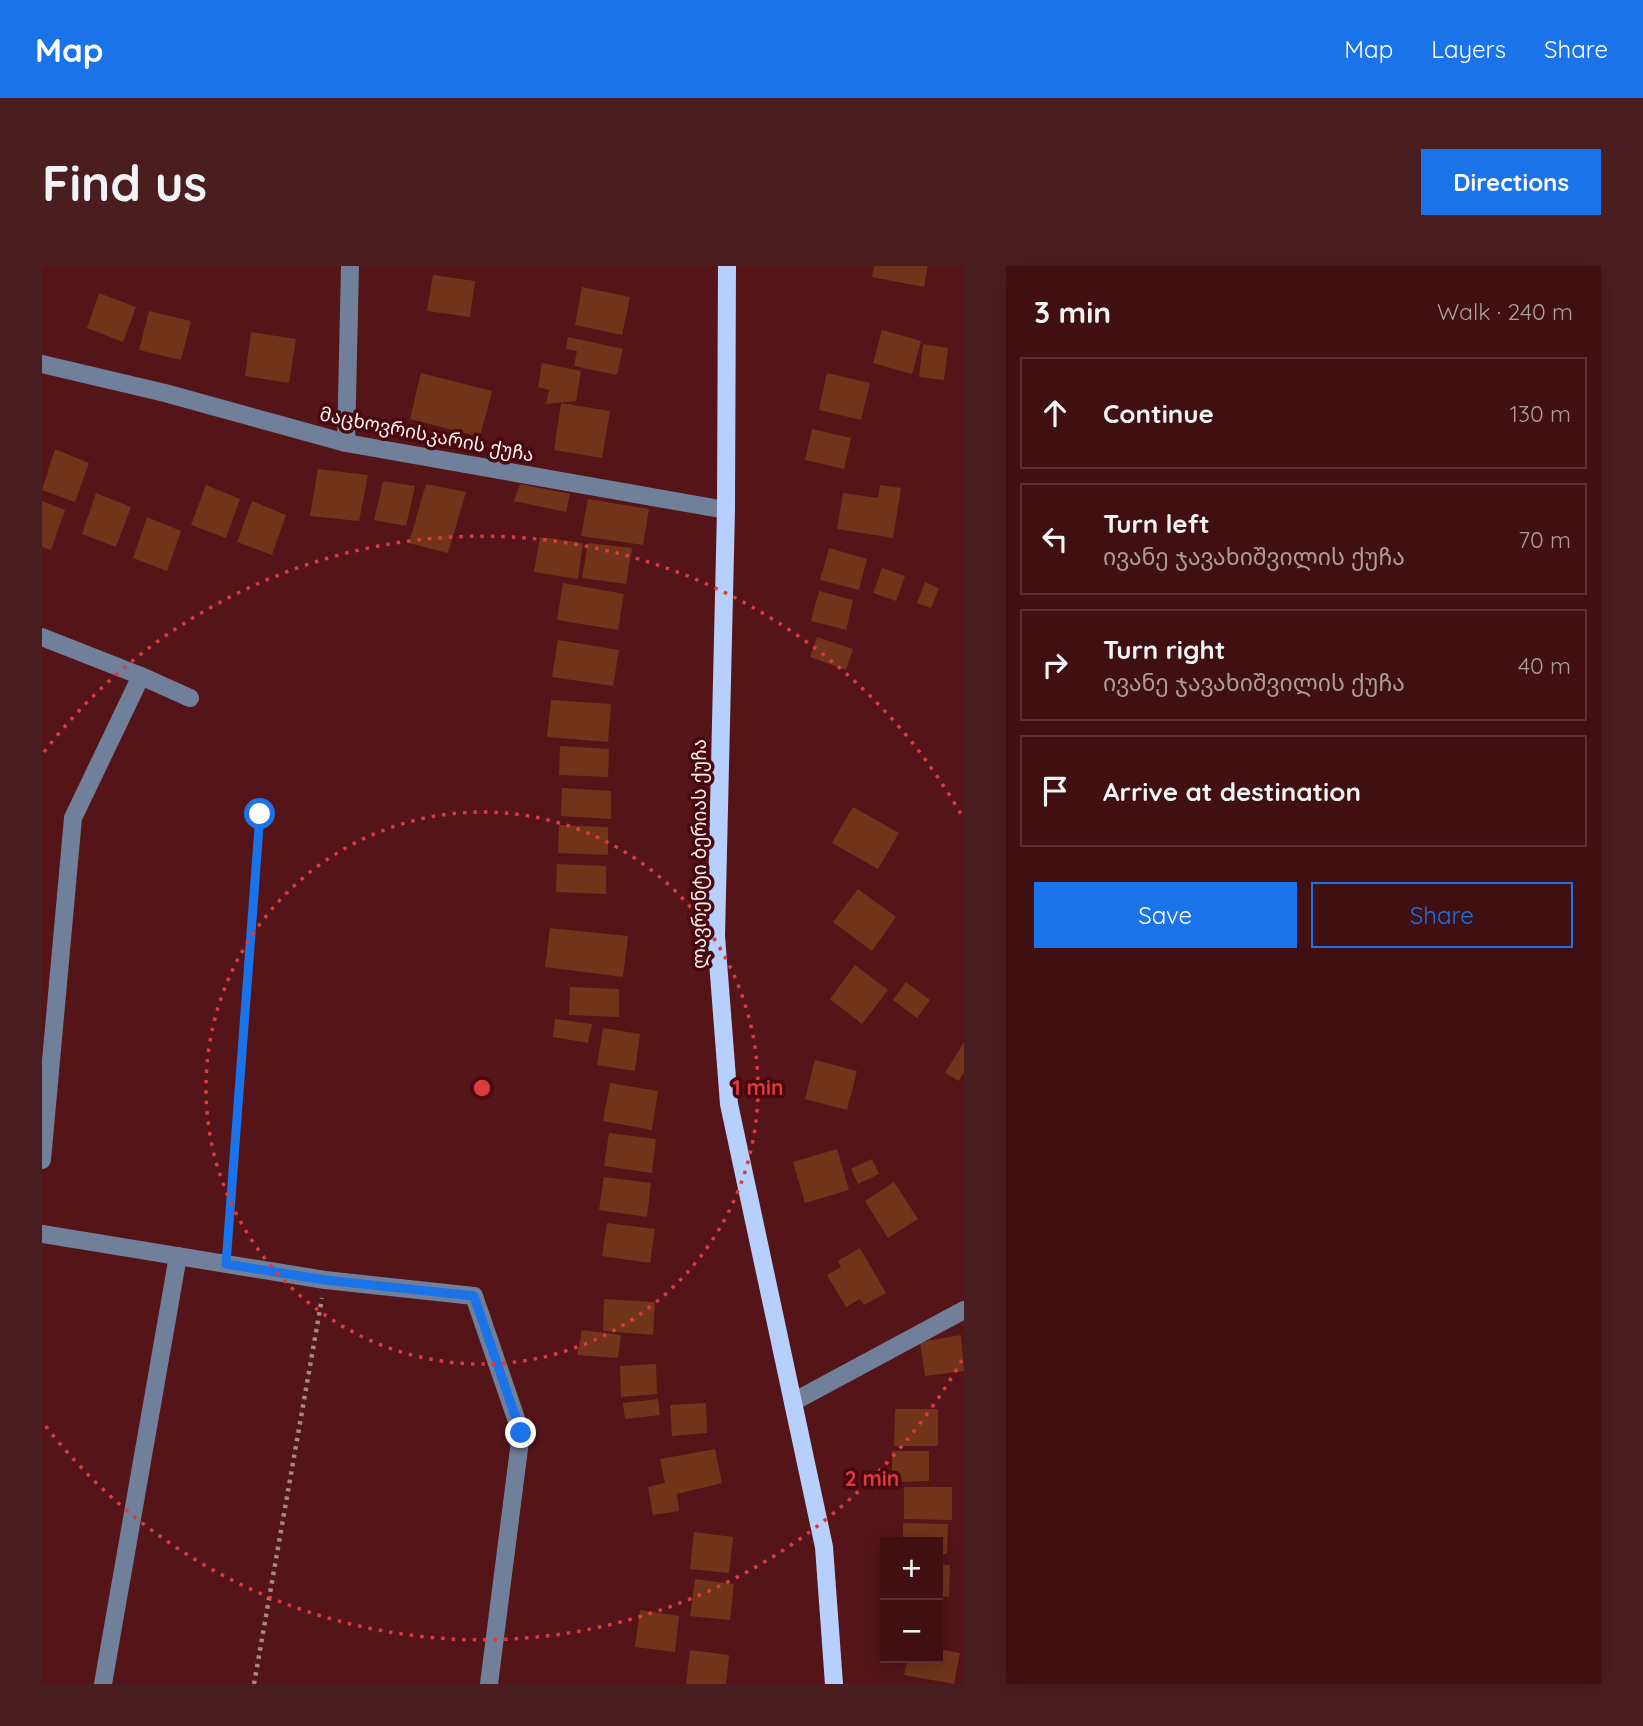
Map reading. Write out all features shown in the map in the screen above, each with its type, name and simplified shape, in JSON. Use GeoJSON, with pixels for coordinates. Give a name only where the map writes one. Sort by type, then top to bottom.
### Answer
{"type":"FeatureCollection","features":[{"type":"Feature","properties":{"kind":"main road","name":"ლავრენტი ბერიას ქუჩა"},"geometry":{"type":"LineString","coordinates":[[727,266],[726,510],[716,936],[729,1104],[824,1547],[834,1684]]}},
{"type":"Feature","properties":{"kind":"street"},"geometry":{"type":"LineString","coordinates":[[346,443],[350,266]]}},
{"type":"Feature","properties":{"kind":"street","name":"მაცხოვრისკარის ქუჩა"},"geometry":{"type":"LineString","coordinates":[[42,364],[164,393],[346,443],[726,510]]}},
{"type":"Feature","properties":{"kind":"street"},"geometry":{"type":"LineString","coordinates":[[42,637],[190,698]]}},
{"type":"Feature","properties":{"kind":"street"},"geometry":{"type":"LineString","coordinates":[[42,1160],[73,818],[141,676]]}},
{"type":"Feature","properties":{"kind":"street"},"geometry":{"type":"LineString","coordinates":[[42,1234],[325,1280],[474,1296],[521,1433],[489,1684]]}},
{"type":"Feature","properties":{"kind":"street"},"geometry":{"type":"LineString","coordinates":[[103,1684],[177,1256]]}},
{"type":"Feature","properties":{"kind":"street"},"geometry":{"type":"LineString","coordinates":[[793,1402],[964,1310]]}},
{"type":"Feature","properties":{"kind":"path"},"geometry":{"type":"LineString","coordinates":[[226,1264],[260,814]]}},
{"type":"Feature","properties":{"kind":"path"},"geometry":{"type":"LineString","coordinates":[[254,1684],[325,1280]]}},
{"type":"Feature","properties":{"kind":"building"},"geometry":{"type":"Polygon","coordinates":[[[874,266],[928,266],[924,287],[872,277],[874,266]]]}},
{"type":"Feature","properties":{"kind":"building"},"geometry":{"type":"Polygon","coordinates":[[[433,275],[475,281],[470,317],[427,311],[433,275]]]}},
{"type":"Feature","properties":{"kind":"building"},"geometry":{"type":"Polygon","coordinates":[[[582,287],[630,297],[622,335],[575,325],[582,287]]]}},
{"type":"Feature","properties":{"kind":"building"},"geometry":{"type":"Polygon","coordinates":[[[99,293],[136,307],[123,342],[87,328],[99,293]]]}},
{"type":"Feature","properties":{"kind":"building"},"geometry":{"type":"Polygon","coordinates":[[[149,311],[191,321],[181,360],[139,350],[149,311]]]}},
{"type":"Feature","properties":{"kind":"building"},"geometry":{"type":"Polygon","coordinates":[[[882,330],[921,341],[912,374],[873,363],[882,330]]]}},
{"type":"Feature","properties":{"kind":"building"},"geometry":{"type":"Polygon","coordinates":[[[251,332],[296,339],[289,383],[245,376],[251,332]]]}},
{"type":"Feature","properties":{"kind":"building"},"geometry":{"type":"Polygon","coordinates":[[[568,337],[623,349],[617,375],[574,366],[577,351],[566,349],[568,337]]]}},
{"type":"Feature","properties":{"kind":"building"},"geometry":{"type":"Polygon","coordinates":[[[923,344],[948,348],[944,380],[919,377],[923,344]]]}},
{"type":"Feature","properties":{"kind":"building"},"geometry":{"type":"Polygon","coordinates":[[[542,363],[581,371],[576,401],[546,404],[549,390],[538,387],[542,363]]]}},
{"type":"Feature","properties":{"kind":"building"},"geometry":{"type":"Polygon","coordinates":[[[421,373],[492,391],[480,437],[410,419],[421,373]]]}},
{"type":"Feature","properties":{"kind":"building"},"geometry":{"type":"Polygon","coordinates":[[[827,373],[870,383],[861,420],[819,410],[827,373]]]}},
{"type":"Feature","properties":{"kind":"building"},"geometry":{"type":"Polygon","coordinates":[[[561,403],[610,411],[602,458],[554,450],[561,403]]]}},
{"type":"Feature","properties":{"kind":"building"},"geometry":{"type":"Polygon","coordinates":[[[812,429],[851,438],[844,469],[805,460],[812,429]]]}},
{"type":"Feature","properties":{"kind":"building"},"geometry":{"type":"Polygon","coordinates":[[[55,449],[89,463],[75,502],[42,490],[55,449]]]}},
{"type":"Feature","properties":{"kind":"building"},"geometry":{"type":"Polygon","coordinates":[[[318,469],[368,475],[359,521],[310,516],[318,469]]]}},
{"type":"Feature","properties":{"kind":"building"},"geometry":{"type":"Polygon","coordinates":[[[383,481],[415,486],[406,526],[374,520],[383,481]]]}},
{"type":"Feature","properties":{"kind":"building"},"geometry":{"type":"Polygon","coordinates":[[[426,484],[466,492],[448,553],[409,543],[426,484]]]}},
{"type":"Feature","properties":{"kind":"building"},"geometry":{"type":"Polygon","coordinates":[[[520,484],[570,494],[566,512],[514,501],[520,484]]]}},
{"type":"Feature","properties":{"kind":"building"},"geometry":{"type":"Polygon","coordinates":[[[206,485],[240,499],[226,538],[191,525],[206,485]]]}},
{"type":"Feature","properties":{"kind":"building"},"geometry":{"type":"Polygon","coordinates":[[[880,485],[901,488],[893,538],[837,529],[843,493],[878,498],[880,485]]]}},
{"type":"Feature","properties":{"kind":"building"},"geometry":{"type":"Polygon","coordinates":[[[96,493],[131,507],[116,547],[82,534],[96,493]]]}},
{"type":"Feature","properties":{"kind":"building"},"geometry":{"type":"Polygon","coordinates":[[[588,499],[649,509],[643,545],[581,536],[588,499]]]}},
{"type":"Feature","properties":{"kind":"building"},"geometry":{"type":"Polygon","coordinates":[[[42,501],[65,510],[51,550],[42,547],[42,501]]]}},
{"type":"Feature","properties":{"kind":"building"},"geometry":{"type":"Polygon","coordinates":[[[252,501],[286,515],[272,555],[237,542],[252,501]]]}},
{"type":"Feature","properties":{"kind":"building"},"geometry":{"type":"Polygon","coordinates":[[[147,517],[181,531],[167,571],[133,558],[147,517]]]}},
{"type":"Feature","properties":{"kind":"building"},"geometry":{"type":"Polygon","coordinates":[[[540,537],[583,543],[578,579],[534,572],[540,537]]]}},
{"type":"Feature","properties":{"kind":"building"},"geometry":{"type":"Polygon","coordinates":[[[588,543],[632,548],[626,584],[582,578],[588,543]]]}},
{"type":"Feature","properties":{"kind":"building"},"geometry":{"type":"Polygon","coordinates":[[[829,548],[867,559],[859,590],[820,580],[829,548]]]}},
{"type":"Feature","properties":{"kind":"building"},"geometry":{"type":"Polygon","coordinates":[[[882,568],[905,576],[896,601],[873,593],[882,568]]]}},
{"type":"Feature","properties":{"kind":"building"},"geometry":{"type":"Polygon","coordinates":[[[925,582],[939,588],[931,608],[917,603],[925,582]]]}},
{"type":"Feature","properties":{"kind":"building"},"geometry":{"type":"Polygon","coordinates":[[[563,583],[624,594],[618,630],[557,620],[563,583]]]}},
{"type":"Feature","properties":{"kind":"building"},"geometry":{"type":"Polygon","coordinates":[[[819,591],[853,600],[846,630],[811,621],[819,591]]]}},
{"type":"Feature","properties":{"kind":"building"},"geometry":{"type":"Polygon","coordinates":[[[817,637],[853,649],[846,670],[810,657],[817,637]]]}},
{"type":"Feature","properties":{"kind":"building"},"geometry":{"type":"Polygon","coordinates":[[[558,640],[619,650],[613,686],[552,677],[558,640]]]}},
{"type":"Feature","properties":{"kind":"building"},"geometry":{"type":"Polygon","coordinates":[[[551,700],[611,704],[608,742],[547,737],[551,700]]]}},
{"type":"Feature","properties":{"kind":"building"},"geometry":{"type":"Polygon","coordinates":[[[560,746],[609,749],[608,777],[559,775],[560,746]]]}},
{"type":"Feature","properties":{"kind":"building"},"geometry":{"type":"Polygon","coordinates":[[[562,788],[611,791],[611,819],[561,816],[562,788]]]}},
{"type":"Feature","properties":{"kind":"building"},"geometry":{"type":"Polygon","coordinates":[[[853,807],[899,833],[878,869],[832,843],[853,807]]]}},
{"type":"Feature","properties":{"kind":"building"},"geometry":{"type":"Polygon","coordinates":[[[559,825],[608,827],[608,855],[558,853],[559,825]]]}},
{"type":"Feature","properties":{"kind":"building"},"geometry":{"type":"Polygon","coordinates":[[[557,864],[606,866],[606,894],[556,892],[557,864]]]}},
{"type":"Feature","properties":{"kind":"building"},"geometry":{"type":"Polygon","coordinates":[[[858,889],[896,917],[872,951],[833,922],[858,889]]]}},
{"type":"Feature","properties":{"kind":"building"},"geometry":{"type":"Polygon","coordinates":[[[550,928],[628,936],[623,977],[545,967],[550,928]]]}},
{"type":"Feature","properties":{"kind":"building"},"geometry":{"type":"Polygon","coordinates":[[[855,965],[888,990],[862,1024],[830,999],[855,965]]]}},
{"type":"Feature","properties":{"kind":"building"},"geometry":{"type":"Polygon","coordinates":[[[906,982],[930,1000],[917,1018],[893,1000],[906,982]]]}},
{"type":"Feature","properties":{"kind":"building"},"geometry":{"type":"Polygon","coordinates":[[[570,987],[619,989],[619,1017],[569,1015],[570,987]]]}},
{"type":"Feature","properties":{"kind":"building"},"geometry":{"type":"Polygon","coordinates":[[[555,1019],[592,1024],[588,1043],[553,1037],[555,1019]]]}},
{"type":"Feature","properties":{"kind":"building"},"geometry":{"type":"Polygon","coordinates":[[[603,1028],[640,1034],[635,1071],[597,1065],[603,1028]]]}},
{"type":"Feature","properties":{"kind":"building"},"geometry":{"type":"Polygon","coordinates":[[[964,1042],[964,1072],[959,1081],[945,1073],[964,1042]]]}},
{"type":"Feature","properties":{"kind":"building"},"geometry":{"type":"Polygon","coordinates":[[[815,1060],[857,1071],[847,1110],[805,1099],[815,1060]]]}},
{"type":"Feature","properties":{"kind":"building"},"geometry":{"type":"Polygon","coordinates":[[[610,1083],[658,1091],[652,1130],[603,1121],[610,1083]]]}},
{"type":"Feature","properties":{"kind":"building"},"geometry":{"type":"Polygon","coordinates":[[[609,1133],[656,1139],[652,1173],[604,1166],[609,1133]]]}},
{"type":"Feature","properties":{"kind":"building"},"geometry":{"type":"Polygon","coordinates":[[[837,1149],[849,1190],[805,1203],[793,1162],[837,1149]]]}},
{"type":"Feature","properties":{"kind":"building"},"geometry":{"type":"Polygon","coordinates":[[[872,1159],[879,1174],[858,1184],[851,1169],[872,1159]]]}},
{"type":"Feature","properties":{"kind":"building"},"geometry":{"type":"Polygon","coordinates":[[[604,1177],[651,1183],[647,1217],[599,1210],[604,1177]]]}},
{"type":"Feature","properties":{"kind":"building"},"geometry":{"type":"Polygon","coordinates":[[[894,1182],[918,1219],[888,1238],[865,1201],[894,1182]]]}},
{"type":"Feature","properties":{"kind":"building"},"geometry":{"type":"Polygon","coordinates":[[[607,1223],[655,1229],[650,1263],[602,1256],[607,1223]]]}},
{"type":"Feature","properties":{"kind":"building"},"geometry":{"type":"Polygon","coordinates":[[[860,1248],[886,1293],[864,1305],[860,1299],[846,1307],[827,1275],[841,1267],[838,1261],[860,1248]]]}},
{"type":"Feature","properties":{"kind":"building"},"geometry":{"type":"Polygon","coordinates":[[[604,1299],[655,1302],[653,1335],[603,1331],[604,1299]]]}},
{"type":"Feature","properties":{"kind":"building"},"geometry":{"type":"Polygon","coordinates":[[[582,1330],[621,1335],[618,1358],[577,1355],[582,1330]]]}},
{"type":"Feature","properties":{"kind":"building"},"geometry":{"type":"Polygon","coordinates":[[[961,1335],[964,1371],[925,1376],[920,1342],[961,1335]]]}},
{"type":"Feature","properties":{"kind":"building"},"geometry":{"type":"Polygon","coordinates":[[[656,1364],[657,1394],[621,1397],[620,1366],[656,1364]]]}},
{"type":"Feature","properties":{"kind":"building"},"geometry":{"type":"Polygon","coordinates":[[[658,1399],[660,1415],[625,1419],[623,1403],[658,1399]]]}},
{"type":"Feature","properties":{"kind":"building"},"geometry":{"type":"Polygon","coordinates":[[[706,1403],[707,1433],[672,1436],[670,1405],[706,1403]]]}},
{"type":"Feature","properties":{"kind":"building"},"geometry":{"type":"Polygon","coordinates":[[[895,1409],[938,1409],[938,1446],[894,1446],[895,1409]]]}},
{"type":"Feature","properties":{"kind":"building"},"geometry":{"type":"Polygon","coordinates":[[[715,1449],[722,1483],[677,1494],[679,1511],[653,1515],[648,1487],[665,1483],[660,1459],[715,1449]]]}},
{"type":"Feature","properties":{"kind":"building"},"geometry":{"type":"Polygon","coordinates":[[[892,1451],[929,1451],[929,1481],[892,1482],[892,1451]]]}},
{"type":"Feature","properties":{"kind":"building"},"geometry":{"type":"Polygon","coordinates":[[[904,1487],[952,1487],[952,1520],[904,1519],[904,1487]]]}},
{"type":"Feature","properties":{"kind":"building"},"geometry":{"type":"Polygon","coordinates":[[[903,1523],[948,1524],[947,1554],[943,1554],[943,1537],[903,1537],[903,1523]]]}},
{"type":"Feature","properties":{"kind":"building"},"geometry":{"type":"Polygon","coordinates":[[[694,1532],[733,1537],[729,1573],[690,1569],[694,1532]]]}},
{"type":"Feature","properties":{"kind":"building"},"geometry":{"type":"Polygon","coordinates":[[[943,1565],[950,1565],[949,1597],[943,1596],[943,1565]]]}},
{"type":"Feature","properties":{"kind":"building"},"geometry":{"type":"Polygon","coordinates":[[[695,1579],[734,1584],[730,1620],[690,1616],[695,1579]]]}},
{"type":"Feature","properties":{"kind":"building"},"geometry":{"type":"Polygon","coordinates":[[[640,1610],[679,1616],[675,1652],[635,1647],[640,1610]]]}},
{"type":"Feature","properties":{"kind":"building"},"geometry":{"type":"Polygon","coordinates":[[[690,1650],[729,1655],[726,1684],[686,1684],[690,1650]]]}},
{"type":"Feature","properties":{"kind":"building"},"geometry":{"type":"Polygon","coordinates":[[[943,1650],[960,1653],[954,1684],[904,1675],[907,1663],[943,1663],[943,1650]]]}},
{"type":"Feature","properties":{"kind":"route"},"geometry":{"type":"LineString","coordinates":[[260,814],[226,1264],[325,1280],[474,1296],[521,1433]]}}]}
